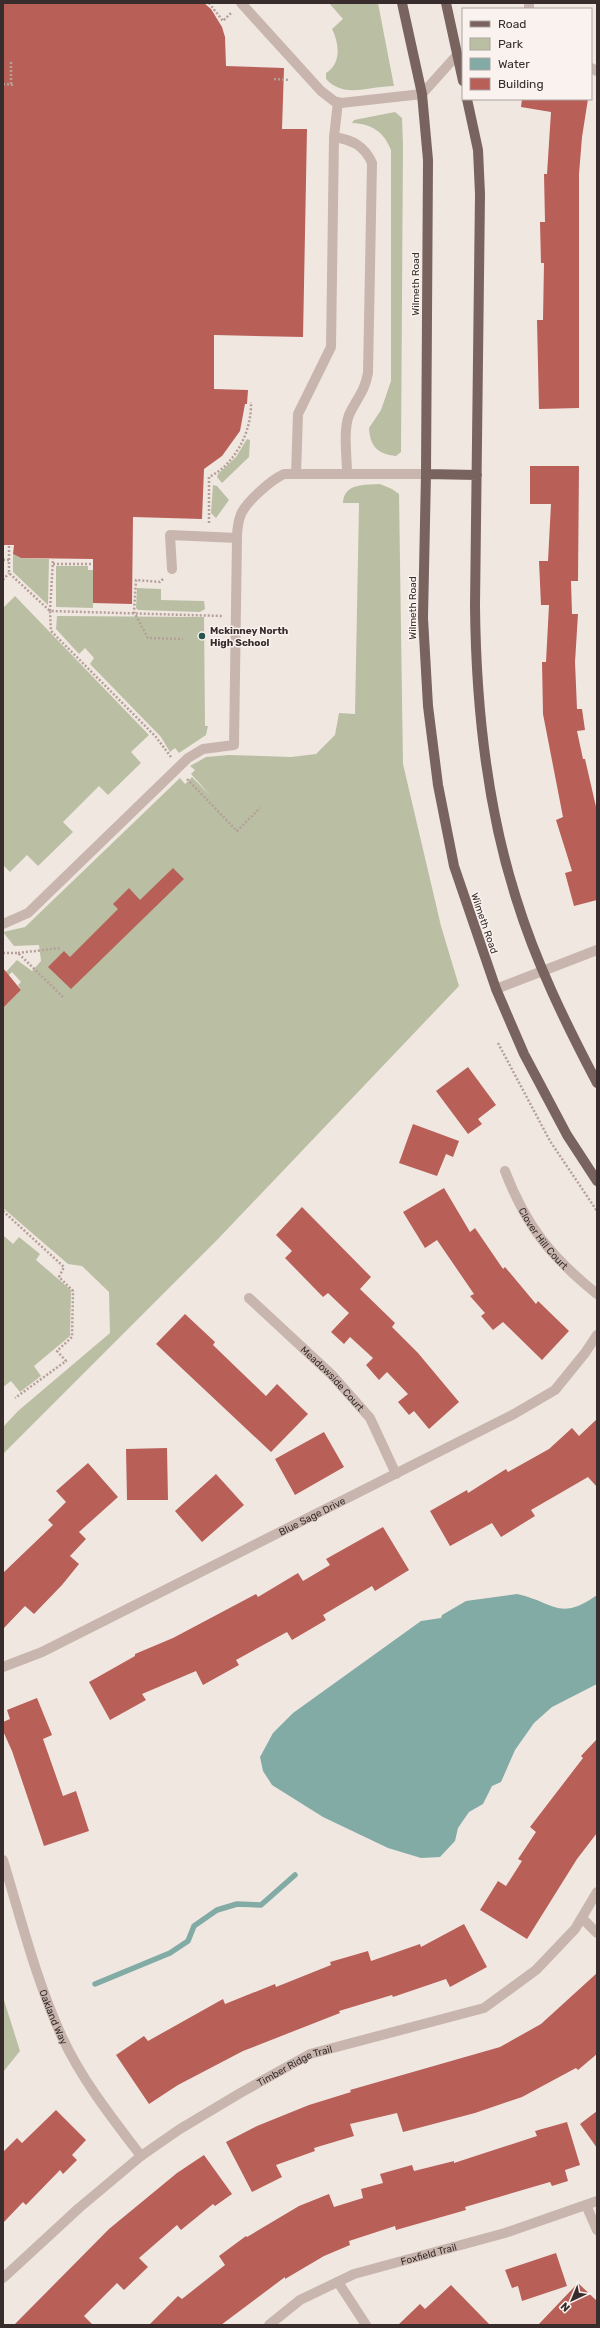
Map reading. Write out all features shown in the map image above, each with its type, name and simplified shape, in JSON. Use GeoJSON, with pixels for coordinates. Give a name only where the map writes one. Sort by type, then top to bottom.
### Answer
{"type":"FeatureCollection","features":[{"type":"Feature","properties":{"kind":"main road","name":"Wilmeth Road"},"geometry":{"type":"LineString","coordinates":[[402,3],[422,94],[428,160],[426,474],[423,618],[425,677],[433,750],[454,866],[496,989],[532,1071],[567,1135],[597,1181]]}},
{"type":"Feature","properties":{"kind":"main road"},"geometry":{"type":"LineString","coordinates":[[446,3],[462,77]]}},
{"type":"Feature","properties":{"kind":"main road"},"geometry":{"type":"LineString","coordinates":[[467,100],[478,150],[479,186],[476,639],[482,735],[494,811],[504,856],[516,899],[542,971],[597,1083]]}},
{"type":"Feature","properties":{"kind":"main road"},"geometry":{"type":"LineString","coordinates":[[426,474],[477,475]]}},
{"type":"Feature","properties":{"kind":"street"},"geometry":{"type":"LineString","coordinates":[[241,4],[321,92],[338,102],[350,104],[422,94],[457,55]]}},
{"type":"Feature","properties":{"kind":"street"},"geometry":{"type":"LineString","coordinates":[[296,474],[298,414],[331,347],[334,137],[338,102]]}},
{"type":"Feature","properties":{"kind":"street"},"geometry":{"type":"LineString","coordinates":[[334,137],[356,143],[364,149],[372,163],[368,372],[364,392],[350,415],[347,424],[347,474]]}},
{"type":"Feature","properties":{"kind":"street"},"geometry":{"type":"LineString","coordinates":[[3,924],[28,913],[188,758],[203,749],[234,745],[237,538],[238,524],[245,507],[274,479],[284,474],[426,474]]}},
{"type":"Feature","properties":{"kind":"street"},"geometry":{"type":"LineString","coordinates":[[172,569],[170,535],[237,538]]}},
{"type":"Feature","properties":{"kind":"street"},"geometry":{"type":"LineString","coordinates":[[496,989],[597,950]]}},
{"type":"Feature","properties":{"kind":"street","name":"Clover Hill Court"},"geometry":{"type":"LineString","coordinates":[[505,1171],[517,1202],[546,1246],[573,1275],[597,1294]]}},
{"type":"Feature","properties":{"kind":"street","name":"Meadowside Court"},"geometry":{"type":"LineString","coordinates":[[249,1298],[332,1375],[370,1418],[396,1474]]}},
{"type":"Feature","properties":{"kind":"street","name":"Blue Sage Drive"},"geometry":{"type":"LineString","coordinates":[[3,1667],[42,1652],[514,1414],[555,1390],[586,1353],[597,1335]]}},
{"type":"Feature","properties":{"kind":"street","name":"Oakland Way"},"geometry":{"type":"LineString","coordinates":[[3,1860],[43,1989],[62,2037],[74,2060],[102,2105],[141,2156]]}},
{"type":"Feature","properties":{"kind":"street","name":"Timber Ridge Trail"},"geometry":{"type":"LineString","coordinates":[[3,2278],[78,2208],[141,2156],[180,2129],[310,2054],[484,2008],[536,1970],[576,1929],[597,1892]]}},
{"type":"Feature","properties":{"kind":"street"},"geometry":{"type":"LineString","coordinates":[[582,1918],[597,1933]]}},
{"type":"Feature","properties":{"kind":"street","name":"Foxfield Trail"},"geometry":{"type":"LineString","coordinates":[[269,2325],[300,2300],[354,2274],[505,2233],[597,2201]]}},
{"type":"Feature","properties":{"kind":"street"},"geometry":{"type":"LineString","coordinates":[[586,2205],[597,2230]]}},
{"type":"Feature","properties":{"kind":"street"},"geometry":{"type":"LineString","coordinates":[[338,2282],[366,2325]]}},
{"type":"Feature","properties":{"kind":"path"},"geometry":{"type":"LineString","coordinates":[[209,3],[223,21],[241,4]]}},
{"type":"Feature","properties":{"kind":"path"},"geometry":{"type":"LineString","coordinates":[[3,84],[13,85],[11,62]]}},
{"type":"Feature","properties":{"kind":"path"},"geometry":{"type":"LineString","coordinates":[[274,79],[290,80]]}},
{"type":"Feature","properties":{"kind":"path"},"geometry":{"type":"LineString","coordinates":[[209,537],[209,477],[228,461],[244,438],[251,416],[251,402]]}},
{"type":"Feature","properties":{"kind":"path"},"geometry":{"type":"LineString","coordinates":[[3,580],[9,573],[9,545]]}},
{"type":"Feature","properties":{"kind":"path"},"geometry":{"type":"LineString","coordinates":[[53,559],[50,611],[51,631],[156,737],[178,768],[237,831],[260,808]]}},
{"type":"Feature","properties":{"kind":"path"},"geometry":{"type":"LineString","coordinates":[[3,560],[9,560]]}},
{"type":"Feature","properties":{"kind":"path"},"geometry":{"type":"LineString","coordinates":[[53,564],[93,564]]}},
{"type":"Feature","properties":{"kind":"path"},"geometry":{"type":"LineString","coordinates":[[172,569],[160,582],[136,580],[134,612],[148,638],[183,639]]}},
{"type":"Feature","properties":{"kind":"path"},"geometry":{"type":"LineString","coordinates":[[9,573],[50,611],[134,612],[236,616]]}},
{"type":"Feature","properties":{"kind":"path"},"geometry":{"type":"LineString","coordinates":[[3,953],[18,953],[61,948]]}},
{"type":"Feature","properties":{"kind":"path"},"geometry":{"type":"LineString","coordinates":[[18,953],[63,998]]}},
{"type":"Feature","properties":{"kind":"path"},"geometry":{"type":"LineString","coordinates":[[498,1043],[550,1141],[597,1211]]}},
{"type":"Feature","properties":{"kind":"path"},"geometry":{"type":"LineString","coordinates":[[3,1211],[64,1267],[59,1277],[73,1291],[72,1337],[57,1351],[66,1362],[15,1398]]}},
{"type":"Feature","properties":{"kind":"green space"},"geometry":{"type":"Polygon","coordinates":[[[329,3],[378,3],[394,86],[349,90],[341,89],[326,79],[326,73],[335,64],[338,52],[332,29],[343,19],[329,3]]]}},
{"type":"Feature","properties":{"kind":"green space"},"geometry":{"type":"Polygon","coordinates":[[[395,112],[402,118],[403,145],[401,452],[396,456],[379,451],[376,448],[371,440],[369,428],[381,410],[391,381],[391,150],[385,138],[376,130],[366,125],[352,123],[354,120],[395,112]]]}},
{"type":"Feature","properties":{"kind":"green space"},"geometry":{"type":"Polygon","coordinates":[[[247,439],[250,440],[249,457],[222,483],[217,477],[218,474],[236,457],[247,439]]]}},
{"type":"Feature","properties":{"kind":"green space"},"geometry":{"type":"Polygon","coordinates":[[[380,484],[399,494],[403,764],[441,926],[459,986],[218,1239],[3,1454],[3,1427],[18,1411],[110,1333],[109,1292],[82,1266],[68,1264],[3,1208],[3,1008],[21,990],[18,985],[21,982],[12,972],[8,976],[5,973],[17,960],[32,971],[41,961],[39,945],[14,946],[3,932],[25,927],[180,778],[185,784],[192,777],[211,796],[191,774],[195,770],[190,766],[206,757],[229,755],[291,757],[316,754],[335,735],[339,713],[355,714],[359,503],[343,503],[344,496],[351,488],[362,485],[380,484]]]}},
{"type":"Feature","properties":{"kind":"green space"},"geometry":{"type":"Polygon","coordinates":[[[213,485],[217,486],[229,500],[216,518],[211,513],[213,485]]]}},
{"type":"Feature","properties":{"kind":"green space"},"geometry":{"type":"Polygon","coordinates":[[[13,554],[21,558],[49,559],[48,605],[13,572],[13,554]]]}},
{"type":"Feature","properties":{"kind":"green space"},"geometry":{"type":"Polygon","coordinates":[[[56,566],[88,566],[88,570],[93,570],[93,608],[56,607],[56,566]]]}},
{"type":"Feature","properties":{"kind":"green space"},"geometry":{"type":"Polygon","coordinates":[[[137,588],[161,589],[161,600],[204,601],[205,609],[200,612],[138,610],[136,608],[137,588]]]}},
{"type":"Feature","properties":{"kind":"green space"},"geometry":{"type":"Polygon","coordinates":[[[15,596],[149,735],[131,752],[141,763],[108,795],[99,786],[63,822],[73,832],[38,866],[27,855],[10,872],[3,865],[3,608],[15,596]]]}},
{"type":"Feature","properties":{"kind":"green space"},"geometry":{"type":"Polygon","coordinates":[[[57,616],[204,617],[205,726],[208,726],[206,735],[179,753],[175,748],[170,752],[161,737],[90,664],[94,658],[85,648],[79,654],[56,629],[57,616]]]}},
{"type":"Feature","properties":{"kind":"green space"},"geometry":{"type":"Polygon","coordinates":[[[3,1235],[13,1244],[19,1237],[40,1254],[36,1260],[71,1290],[70,1336],[34,1366],[41,1376],[20,1392],[11,1381],[3,1387],[3,1235]]]}},
{"type":"Feature","properties":{"kind":"green space"},"geometry":{"type":"Polygon","coordinates":[[[3,1997],[20,2051],[3,2072],[3,1997]]]}},
{"type":"Feature","properties":{"kind":"water"},"geometry":{"type":"Polygon","coordinates":[[[517,1594],[530,1597],[557,1608],[565,1609],[584,1603],[597,1595],[597,1684],[552,1707],[534,1723],[515,1750],[501,1782],[492,1786],[483,1804],[469,1812],[458,1828],[455,1841],[440,1857],[421,1858],[388,1848],[323,1817],[272,1785],[263,1771],[260,1757],[273,1733],[293,1713],[421,1621],[441,1618],[442,1615],[466,1601],[517,1594]]]}},
{"type":"Feature","properties":{"kind":"building"},"geometry":{"type":"Polygon","coordinates":[[[3,3],[204,3],[211,9],[222,27],[225,37],[226,66],[284,68],[282,129],[307,129],[303,337],[214,335],[214,389],[248,390],[247,404],[245,404],[240,431],[222,456],[204,469],[202,519],[133,517],[132,604],[93,603],[93,559],[21,558],[13,554],[14,545],[3,545],[3,3]]]}},
{"type":"Feature","properties":{"kind":"building"},"geometry":{"type":"Polygon","coordinates":[[[522,100],[588,100],[582,137],[579,174],[579,408],[539,409],[537,320],[543,320],[544,263],[541,263],[540,222],[545,222],[544,174],[547,174],[551,112],[521,107],[522,100]]]}},
{"type":"Feature","properties":{"kind":"building"},"geometry":{"type":"Polygon","coordinates":[[[530,466],[579,466],[578,581],[571,581],[572,614],[578,614],[575,662],[577,709],[582,709],[585,730],[577,731],[597,811],[597,900],[574,906],[565,873],[572,871],[556,820],[563,817],[543,714],[542,662],[546,662],[549,605],[541,605],[539,561],[548,561],[551,504],[530,504],[530,466]]]}},
{"type":"Feature","properties":{"kind":"building"},"geometry":{"type":"Polygon","coordinates":[[[173,868],[184,879],[71,989],[48,967],[64,951],[70,957],[118,909],[113,904],[129,888],[140,900],[173,868]]]}},
{"type":"Feature","properties":{"kind":"building"},"geometry":{"type":"Polygon","coordinates":[[[3,968],[21,990],[3,1008],[3,968]]]}},
{"type":"Feature","properties":{"kind":"building"},"geometry":{"type":"Polygon","coordinates":[[[468,1067],[496,1105],[478,1119],[482,1124],[468,1134],[436,1091],[468,1067]]]}},
{"type":"Feature","properties":{"kind":"building"},"geometry":{"type":"Polygon","coordinates":[[[413,1124],[459,1141],[453,1157],[446,1154],[437,1176],[399,1163],[413,1124]]]}},
{"type":"Feature","properties":{"kind":"building"},"geometry":{"type":"Polygon","coordinates":[[[444,1188],[470,1232],[475,1228],[503,1269],[505,1267],[536,1304],[538,1301],[569,1331],[542,1360],[503,1322],[493,1330],[481,1316],[485,1313],[470,1296],[474,1294],[437,1240],[425,1248],[403,1212],[444,1188]]]}},
{"type":"Feature","properties":{"kind":"building"},"geometry":{"type":"Polygon","coordinates":[[[302,1207],[371,1277],[360,1289],[395,1323],[392,1327],[418,1353],[459,1402],[429,1429],[414,1411],[409,1415],[398,1402],[408,1394],[387,1372],[379,1380],[366,1365],[373,1358],[350,1337],[344,1344],[331,1332],[349,1313],[328,1293],[323,1297],[285,1258],[292,1251],[276,1235],[302,1207]]]}},
{"type":"Feature","properties":{"kind":"building"},"geometry":{"type":"Polygon","coordinates":[[[185,1314],[215,1342],[213,1345],[266,1396],[277,1384],[308,1414],[271,1452],[156,1344],[185,1314]]]}},
{"type":"Feature","properties":{"kind":"building"},"geometry":{"type":"Polygon","coordinates":[[[597,1419],[597,1487],[588,1477],[531,1510],[535,1516],[501,1537],[492,1523],[450,1546],[430,1511],[467,1490],[468,1493],[506,1469],[508,1472],[549,1449],[572,1428],[579,1436],[597,1419]]]}},
{"type":"Feature","properties":{"kind":"building"},"geometry":{"type":"Polygon","coordinates":[[[324,1432],[344,1467],[295,1495],[275,1459],[324,1432]]]}},
{"type":"Feature","properties":{"kind":"building"},"geometry":{"type":"Polygon","coordinates":[[[167,1448],[168,1500],[127,1500],[126,1449],[167,1448]]]}},
{"type":"Feature","properties":{"kind":"building"},"geometry":{"type":"Polygon","coordinates":[[[88,1463],[118,1497],[79,1532],[86,1539],[70,1556],[79,1564],[62,1585],[34,1614],[25,1606],[3,1629],[3,1573],[53,1525],[48,1520],[66,1502],[56,1491],[88,1463]]]}},
{"type":"Feature","properties":{"kind":"building"},"geometry":{"type":"Polygon","coordinates":[[[216,1474],[244,1505],[202,1542],[175,1511],[216,1474]]]}},
{"type":"Feature","properties":{"kind":"building"},"geometry":{"type":"Polygon","coordinates":[[[383,1527],[409,1570],[375,1591],[372,1586],[323,1615],[326,1620],[292,1640],[287,1632],[236,1660],[239,1665],[203,1685],[196,1671],[142,1694],[146,1700],[110,1720],[89,1682],[135,1656],[135,1654],[173,1638],[256,1594],[258,1597],[298,1573],[303,1581],[330,1565],[326,1559],[383,1527]]]}},
{"type":"Feature","properties":{"kind":"building"},"geometry":{"type":"Polygon","coordinates":[[[37,1698],[52,1735],[43,1739],[63,1796],[76,1791],[89,1831],[44,1846],[12,1751],[3,1731],[3,1722],[10,1719],[7,1710],[37,1698]]]}},
{"type":"Feature","properties":{"kind":"building"},"geometry":{"type":"Polygon","coordinates":[[[597,1739],[597,1833],[577,1859],[527,1939],[480,1910],[498,1881],[506,1886],[522,1861],[518,1859],[536,1832],[530,1827],[583,1758],[581,1756],[597,1739]]]}},
{"type":"Feature","properties":{"kind":"building"},"geometry":{"type":"Polygon","coordinates":[[[464,1924],[487,1967],[450,1987],[446,1979],[393,1997],[392,1995],[339,2011],[340,2013],[243,2051],[178,2085],[149,2104],[116,2055],[144,2036],[148,2041],[223,1999],[225,2004],[275,1984],[276,1987],[331,1965],[330,1962],[368,1951],[371,1961],[420,1944],[421,1947],[464,1924]]]}},
{"type":"Feature","properties":{"kind":"building"},"geometry":{"type":"Polygon","coordinates":[[[597,1973],[597,2054],[578,2070],[576,2068],[522,2097],[475,2113],[403,2132],[397,2113],[350,2124],[354,2136],[314,2148],[315,2151],[276,2165],[282,2177],[252,2192],[226,2142],[257,2126],[309,2105],[351,2092],[350,2090],[500,2047],[541,2024],[597,1973]]]}},
{"type":"Feature","properties":{"kind":"building"},"geometry":{"type":"Polygon","coordinates":[[[56,2110],[86,2140],[72,2155],[77,2160],[63,2174],[60,2170],[26,2205],[23,2202],[3,2223],[3,2152],[17,2138],[22,2143],[56,2110]]]}},
{"type":"Feature","properties":{"kind":"building"},"geometry":{"type":"Polygon","coordinates":[[[597,2111],[597,2148],[580,2124],[597,2111]]]}},
{"type":"Feature","properties":{"kind":"building"},"geometry":{"type":"Polygon","coordinates":[[[567,2122],[580,2165],[565,2170],[568,2181],[552,2186],[550,2182],[465,2207],[466,2210],[396,2230],[395,2226],[349,2241],[350,2245],[324,2256],[285,2279],[285,2277],[221,2325],[149,2325],[178,2296],[182,2299],[225,2265],[219,2256],[246,2236],[247,2237],[299,2206],[329,2194],[334,2207],[363,2198],[361,2189],[383,2183],[380,2174],[412,2165],[414,2171],[454,2161],[454,2163],[537,2136],[535,2131],[567,2122]]]}},
{"type":"Feature","properties":{"kind":"building"},"geometry":{"type":"Polygon","coordinates":[[[204,2155],[232,2194],[215,2206],[213,2204],[181,2230],[177,2225],[139,2258],[148,2267],[124,2290],[117,2283],[84,2316],[93,2325],[14,2325],[109,2229],[177,2173],[204,2155]]]}},
{"type":"Feature","properties":{"kind":"building"},"geometry":{"type":"Polygon","coordinates":[[[556,2253],[567,2286],[522,2301],[518,2286],[512,2288],[505,2270],[556,2253]]]}},
{"type":"Feature","properties":{"kind":"building"},"geometry":{"type":"Polygon","coordinates":[[[578,2283],[597,2301],[597,2325],[538,2325],[578,2283]]]}},
{"type":"Feature","properties":{"kind":"building"},"geometry":{"type":"Polygon","coordinates":[[[451,2285],[490,2325],[398,2325],[420,2304],[425,2309],[451,2285]]]}},
{"type":"Feature","properties":{"kind":"waterway"},"geometry":{"type":"LineString","coordinates":[[95,1984],[170,1953],[188,1941],[194,1926],[217,1910],[237,1904],[261,1905],[295,1875]]}},
{"type":"Feature","properties":{"kind":"place","name":"Mckinney North High School"},"geometry":{"type":"Point","coordinates":[202,636]}}]}
